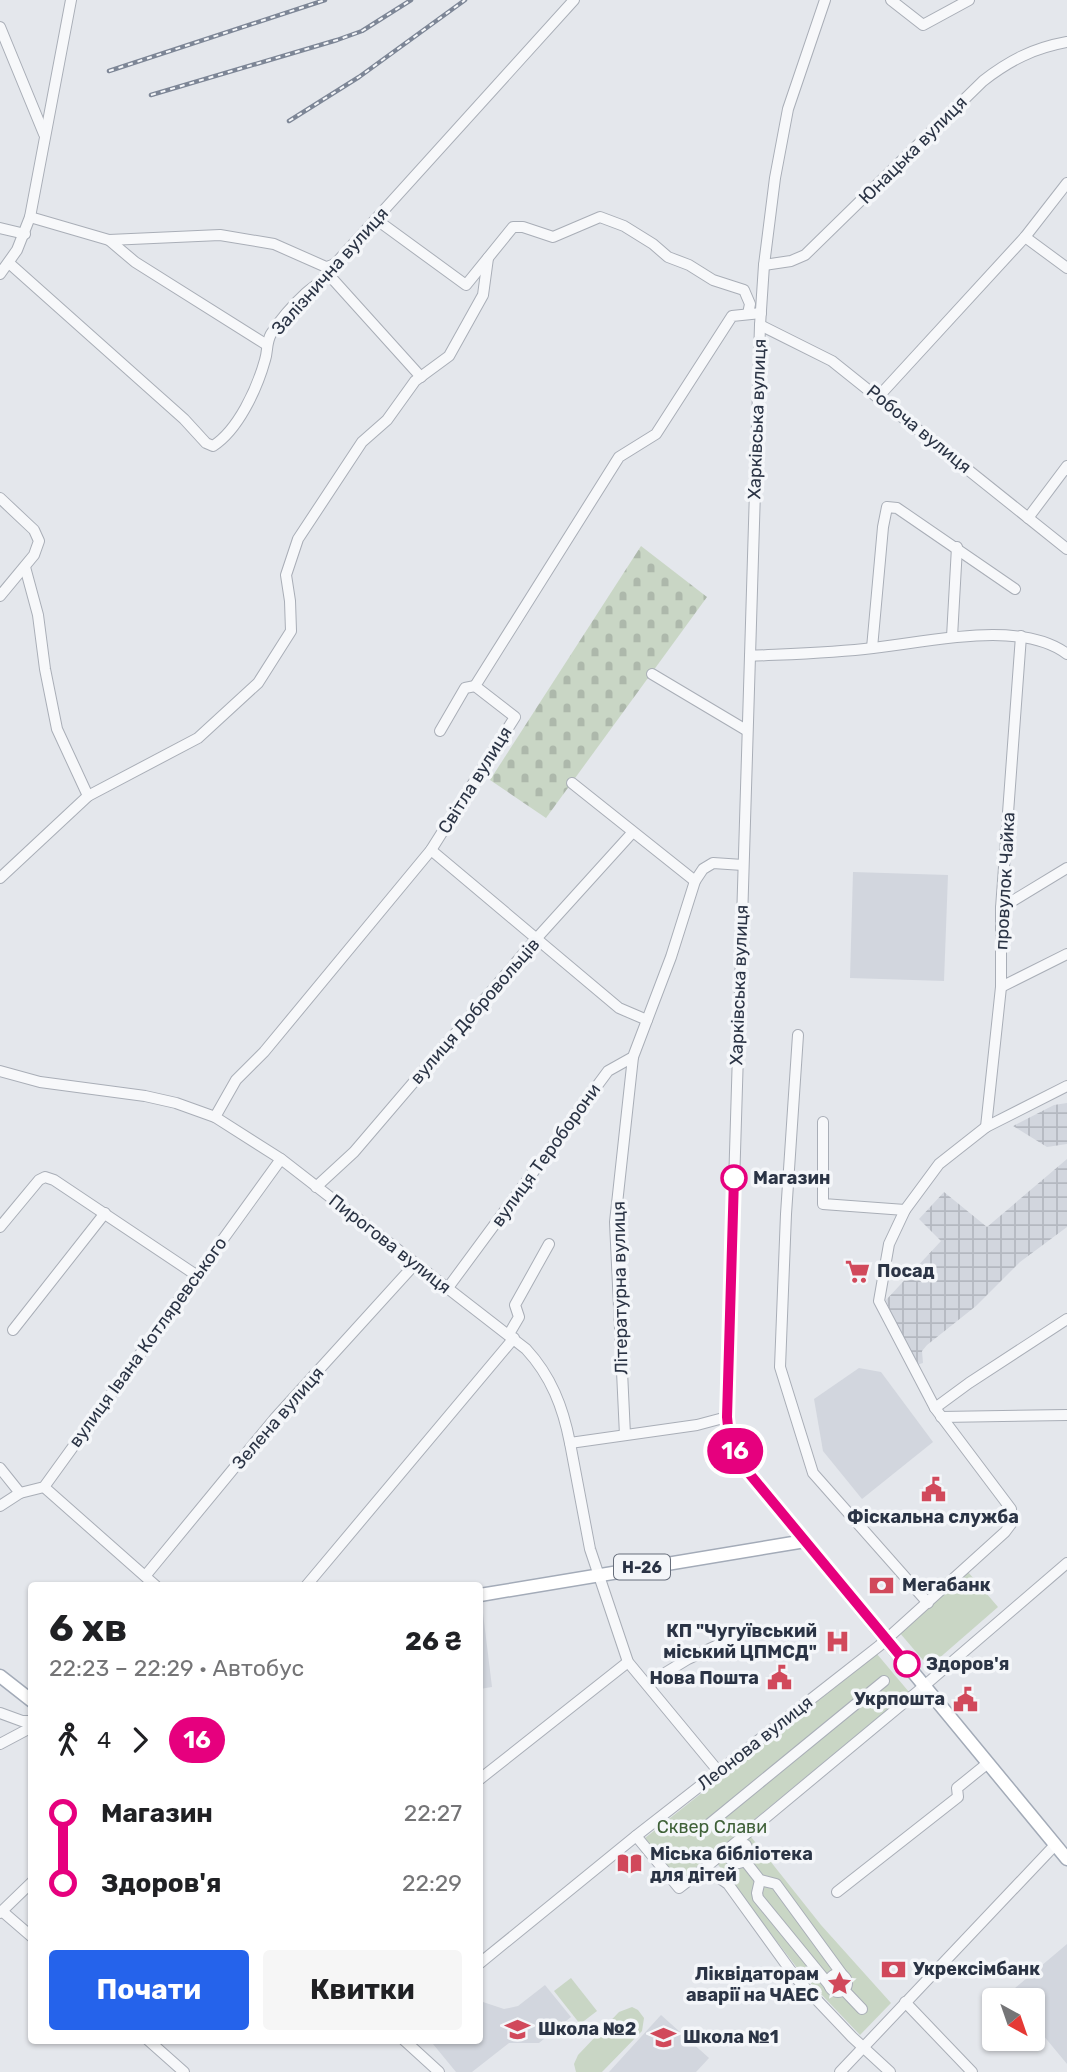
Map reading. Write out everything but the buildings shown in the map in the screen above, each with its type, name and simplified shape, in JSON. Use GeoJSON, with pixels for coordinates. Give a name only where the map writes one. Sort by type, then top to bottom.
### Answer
{"type":"FeatureCollection","features":[{"type":"Feature","properties":{"kind":"main road","name":"Н-26"},"geometry":{"type":"LineString","coordinates":[[483,1594],[805,1541]]}},
{"type":"Feature","properties":{"kind":"main road","name":"Харківська вулиця"},"geometry":{"type":"LineString","coordinates":[[805,1541],[1066,1856]]}},
{"type":"Feature","properties":{"kind":"main road"},"geometry":{"type":"LineString","coordinates":[[0,1675],[28,1698]]}},
{"type":"Feature","properties":{"kind":"street"},"geometry":{"type":"LineString","coordinates":[[0,274],[25,234],[30,217],[71,0]]}},
{"type":"Feature","properties":{"kind":"street","name":"Залізнична вулиця"},"geometry":{"type":"LineString","coordinates":[[9,263],[184,419],[210,446],[220,442],[238,421],[264,363],[271,334],[574,0]]}},
{"type":"Feature","properties":{"kind":"street","name":"Харківська вулиця"},"geometry":{"type":"LineString","coordinates":[[805,1541],[743,1466],[729,1436],[727,1417],[746,730],[764,264],[775,178],[788,109],[825,0]]}},
{"type":"Feature","properties":{"kind":"street"},"geometry":{"type":"LineString","coordinates":[[891,0],[923,25],[969,0]]}},
{"type":"Feature","properties":{"kind":"street"},"geometry":{"type":"LineString","coordinates":[[0,27],[44,134]]}},
{"type":"Feature","properties":{"kind":"street","name":"Юнацька вулиця"},"geometry":{"type":"LineString","coordinates":[[764,264],[791,261],[805,255],[983,80],[1029,51],[1067,43]]}},
{"type":"Feature","properties":{"kind":"street"},"geometry":{"type":"LineString","coordinates":[[879,397],[1025,237],[1067,183]]}},
{"type":"Feature","properties":{"kind":"street"},"geometry":{"type":"LineString","coordinates":[[30,217],[109,240],[220,234],[274,244],[326,267],[421,377]]}},
{"type":"Feature","properties":{"kind":"street"},"geometry":{"type":"LineString","coordinates":[[377,220],[466,285],[513,227],[523,227],[553,237],[600,217],[624,226],[668,257],[689,265],[713,280],[744,290],[750,304],[748,314]]}},
{"type":"Feature","properties":{"kind":"street"},"geometry":{"type":"LineString","coordinates":[[0,228],[25,234]]}},
{"type":"Feature","properties":{"kind":"street"},"geometry":{"type":"LineString","coordinates":[[1025,237],[1067,268]]}},
{"type":"Feature","properties":{"kind":"street"},"geometry":{"type":"LineString","coordinates":[[109,240],[135,262],[267,345]]}},
{"type":"Feature","properties":{"kind":"street"},"geometry":{"type":"LineString","coordinates":[[0,878],[88,796],[198,738],[258,683],[291,631],[286,575],[298,539],[362,442],[387,420],[421,377],[449,356],[483,295],[488,258]]}},
{"type":"Feature","properties":{"kind":"street"},"geometry":{"type":"LineString","coordinates":[[440,731],[465,688],[475,686],[619,457],[656,434],[732,316],[761,313]]}},
{"type":"Feature","properties":{"kind":"street","name":"Робоча вулиця"},"geometry":{"type":"LineString","coordinates":[[760,325],[822,355],[879,397],[1067,550]]}},
{"type":"Feature","properties":{"kind":"street"},"geometry":{"type":"LineString","coordinates":[[1028,518],[1067,467]]}},
{"type":"Feature","properties":{"kind":"street"},"geometry":{"type":"LineString","coordinates":[[0,498],[34,530],[39,541],[34,555],[0,596]]}},
{"type":"Feature","properties":{"kind":"street"},"geometry":{"type":"LineString","coordinates":[[872,648],[887,507],[897,508],[1015,589]]}},
{"type":"Feature","properties":{"kind":"street"},"geometry":{"type":"LineString","coordinates":[[952,638],[957,547]]}},
{"type":"Feature","properties":{"kind":"street"},"geometry":{"type":"LineString","coordinates":[[25,567],[38,615],[57,729],[88,796]]}},
{"type":"Feature","properties":{"kind":"street"},"geometry":{"type":"LineString","coordinates":[[750,656],[872,648],[952,638],[1021,636],[1056,646],[1067,654]]}},
{"type":"Feature","properties":{"kind":"street","name":"провулок Чайка"},"geometry":{"type":"LineString","coordinates":[[986,1127],[1001,987],[1001,908],[1021,636]]}},
{"type":"Feature","properties":{"kind":"street"},"geometry":{"type":"LineString","coordinates":[[652,674],[746,730]]}},
{"type":"Feature","properties":{"kind":"street","name":"Світла вулиця"},"geometry":{"type":"LineString","coordinates":[[215,1117],[236,1080],[264,1052],[431,850],[515,717],[475,686]]}},
{"type":"Feature","properties":{"kind":"street"},"geometry":{"type":"LineString","coordinates":[[572,783],[695,881]]}},
{"type":"Feature","properties":{"kind":"street","name":"вулиця Добровольців"},"geometry":{"type":"LineString","coordinates":[[316,1187],[354,1152],[536,939],[632,832]]}},
{"type":"Feature","properties":{"kind":"street"},"geometry":{"type":"LineString","coordinates":[[431,850],[619,1009],[647,1020]]}},
{"type":"Feature","properties":{"kind":"street"},"geometry":{"type":"LineString","coordinates":[[633,1057],[671,957],[695,881],[703,869],[713,863],[743,865]]}},
{"type":"Feature","properties":{"kind":"street"},"geometry":{"type":"LineString","coordinates":[[1001,908],[1067,868]]}},
{"type":"Feature","properties":{"kind":"street"},"geometry":{"type":"LineString","coordinates":[[1001,987],[1067,954]]}},
{"type":"Feature","properties":{"kind":"street"},"geometry":{"type":"LineString","coordinates":[[798,1035],[786,1214],[780,1367],[813,1473],[928,1603]]}},
{"type":"Feature","properties":{"kind":"street","name":"вулиця Тероборони"},"geometry":{"type":"LineString","coordinates":[[447,1289],[608,1071],[633,1057]]}},
{"type":"Feature","properties":{"kind":"street","name":"Літературна вулиця"},"geometry":{"type":"LineString","coordinates":[[625,1435],[615,1222],[633,1057]]}},
{"type":"Feature","properties":{"kind":"street","name":"Пирогова вулиця"},"geometry":{"type":"LineString","coordinates":[[0,1071],[40,1082],[145,1096],[176,1103],[215,1117],[281,1159],[415,1265],[511,1336],[539,1363],[551,1383],[565,1417],[590,1549],[628,1662]]}},
{"type":"Feature","properties":{"kind":"street"},"geometry":{"type":"LineString","coordinates":[[938,1413],[878,1301],[889,1244],[905,1210],[939,1164],[986,1127],[1067,1086]]}},
{"type":"Feature","properties":{"kind":"street"},"geometry":{"type":"LineString","coordinates":[[823,1122],[824,1204],[905,1210]]}},
{"type":"Feature","properties":{"kind":"street","name":"вулиця Івана Котляревського"},"geometry":{"type":"LineString","coordinates":[[44,1487],[281,1159]]}},
{"type":"Feature","properties":{"kind":"street"},"geometry":{"type":"LineString","coordinates":[[0,1227],[39,1180],[45,1177],[105,1213],[196,1275]]}},
{"type":"Feature","properties":{"kind":"street"},"geometry":{"type":"LineString","coordinates":[[13,1330],[105,1213]]}},
{"type":"Feature","properties":{"kind":"street"},"geometry":{"type":"LineString","coordinates":[[309,1582],[511,1336],[519,1317],[515,1304],[549,1244]]}},
{"type":"Feature","properties":{"kind":"street","name":"Зелена вулиця"},"geometry":{"type":"LineString","coordinates":[[146,1576],[276,1417],[415,1265]]}},
{"type":"Feature","properties":{"kind":"street"},"geometry":{"type":"LineString","coordinates":[[938,1413],[969,1384],[1067,1320]]}},
{"type":"Feature","properties":{"kind":"street"},"geometry":{"type":"LineString","coordinates":[[938,1413],[1067,1415]]}},
{"type":"Feature","properties":{"kind":"street","name":"Леонова вулиця"},"geometry":{"type":"LineString","coordinates":[[483,1961],[636,1836],[887,1640],[1005,1532],[1011,1524],[1011,1509],[938,1413]]}},
{"type":"Feature","properties":{"kind":"street"},"geometry":{"type":"LineString","coordinates":[[570,1443],[697,1425],[727,1417]]}},
{"type":"Feature","properties":{"kind":"street"},"geometry":{"type":"LineString","coordinates":[[0,1468],[20,1493]]}},
{"type":"Feature","properties":{"kind":"street"},"geometry":{"type":"LineString","coordinates":[[0,1506],[20,1493],[44,1487],[152,1582]]}},
{"type":"Feature","properties":{"kind":"street"},"geometry":{"type":"LineString","coordinates":[[636,1836],[679,1888],[1067,1563]]}},
{"type":"Feature","properties":{"kind":"street"},"geometry":{"type":"LineString","coordinates":[[647,1684],[688,1659],[750,1630]]}},
{"type":"Feature","properties":{"kind":"street"},"geometry":{"type":"LineString","coordinates":[[483,1777],[628,1662],[719,1772]]}},
{"type":"Feature","properties":{"kind":"street"},"geometry":{"type":"LineString","coordinates":[[702,1830],[884,1681]]}},
{"type":"Feature","properties":{"kind":"street"},"geometry":{"type":"LineString","coordinates":[[0,1713],[28,1721]]}},
{"type":"Feature","properties":{"kind":"street"},"geometry":{"type":"LineString","coordinates":[[0,1744],[28,1729]]}},
{"type":"Feature","properties":{"kind":"street"},"geometry":{"type":"LineString","coordinates":[[837,1892],[958,1797],[957,1788],[988,1763]]}},
{"type":"Feature","properties":{"kind":"street"},"geometry":{"type":"LineString","coordinates":[[840,2072],[1055,1845]]}},
{"type":"Feature","properties":{"kind":"street"},"geometry":{"type":"LineString","coordinates":[[738,1852],[760,1880],[776,1884],[844,1977],[846,1982],[843,1989],[836,1992],[830,1986],[758,1898],[760,1880]]}},
{"type":"Feature","properties":{"kind":"street"},"geometry":{"type":"LineString","coordinates":[[705,1868],[728,1884],[796,1978],[890,2072]]}},
{"type":"Feature","properties":{"kind":"street"},"geometry":{"type":"LineString","coordinates":[[28,1886],[1,1912],[28,1934]]}},
{"type":"Feature","properties":{"kind":"street"},"geometry":{"type":"LineString","coordinates":[[830,1986],[829,1980],[833,1976],[839,1974],[844,1977]]}},
{"type":"Feature","properties":{"kind":"street"},"geometry":{"type":"LineString","coordinates":[[843,1989],[862,2009]]}},
{"type":"Feature","properties":{"kind":"street"},"geometry":{"type":"LineString","coordinates":[[905,2003],[972,2072]]}},
{"type":"Feature","properties":{"kind":"street"},"geometry":{"type":"LineString","coordinates":[[152,2044],[184,2072]]}},
{"type":"Feature","properties":{"kind":"street"},"geometry":{"type":"LineString","coordinates":[[408,2044],[439,2072]]}},
{"type":"Feature","properties":{"kind":"shaded area"},"geometry":{"type":"Polygon","coordinates":[[[853,872],[948,875],[944,981],[850,978],[853,872]]]}},
{"type":"Feature","properties":{"kind":"shaded area"},"geometry":{"type":"Polygon","coordinates":[[[1067,1103],[1067,1144],[1047,1147],[1013,1126],[1054,1105],[1067,1103]]]}},
{"type":"Feature","properties":{"kind":"shaded area"},"geometry":{"type":"Polygon","coordinates":[[[1067,1159],[1067,1227],[1020,1262],[976,1306],[927,1345],[922,1351],[923,1363],[910,1367],[886,1300],[941,1241],[919,1219],[944,1192],[987,1227],[1067,1159]]]}},
{"type":"Feature","properties":{"kind":"shaded area"},"geometry":{"type":"Polygon","coordinates":[[[859,1368],[881,1372],[933,1442],[862,1499],[823,1451],[814,1399],[859,1368]]]}},
{"type":"Feature","properties":{"kind":"shaded area"},"geometry":{"type":"Polygon","coordinates":[[[483,1613],[492,1687],[483,1688],[483,1613]]]}},
{"type":"Feature","properties":{"kind":"shaded area"},"geometry":{"type":"Polygon","coordinates":[[[1067,1944],[1067,2064],[1045,2037],[1045,1988],[1015,1988],[1067,1944]]]}},
{"type":"Feature","properties":{"kind":"shaded area","name":"Школа №2"},"geometry":{"type":"Polygon","coordinates":[[[545,1985],[571,2017],[539,2043],[509,2043],[472,2072],[456,2072],[433,2044],[483,2044],[483,2002],[504,2009],[518,2006],[545,1985]]]}},
{"type":"Feature","properties":{"kind":"shaded area","name":"Школа №1"},"geometry":{"type":"Polygon","coordinates":[[[661,2015],[709,2058],[696,2072],[609,2072],[661,2015]]]}},
{"type":"Feature","properties":{"kind":"green space"},"geometry":{"type":"Polygon","coordinates":[[[641,546],[707,597],[546,818],[490,780],[641,546]]]}},
{"type":"Feature","properties":{"kind":"green space"},"geometry":{"type":"Polygon","coordinates":[[[968,1572],[998,1607],[929,1667],[899,1632],[968,1572]]]}},
{"type":"Feature","properties":{"kind":"green space","name":"Сквер Слави"},"geometry":{"type":"Polygon","coordinates":[[[877,1654],[909,1692],[744,1828],[821,1925],[891,2003],[860,2035],[801,1973],[713,1858],[680,1881],[645,1838],[877,1654]]]}},
{"type":"Feature","properties":{"kind":"green space"},"geometry":{"type":"Polygon","coordinates":[[[571,1978],[597,2011],[580,2024],[554,1991],[571,1978]]]}},
{"type":"Feature","properties":{"kind":"green space"},"geometry":{"type":"Polygon","coordinates":[[[632,2007],[644,2018],[642,2031],[602,2072],[576,2072],[574,2064],[578,2055],[619,2012],[632,2007]]]}},
{"type":"Feature","properties":{"kind":"railway"},"geometry":{"type":"LineString","coordinates":[[109,71],[325,0]]}},
{"type":"Feature","properties":{"kind":"railway"},"geometry":{"type":"LineString","coordinates":[[151,95],[362,31],[411,0]]}},
{"type":"Feature","properties":{"kind":"railway"},"geometry":{"type":"LineString","coordinates":[[289,121],[359,77],[465,0]]}},
{"type":"Feature","properties":{"kind":"bus line","name":"16"},"geometry":{"type":"LineString","coordinates":[[734,1178],[727,1417],[729,1436],[743,1466],[907,1664]]}},
{"type":"Feature","properties":{"kind":"place","name":"Магазин"},"geometry":{"type":"Point","coordinates":[734,1178]}},
{"type":"Feature","properties":{"kind":"place","name":"Посад"},"geometry":{"type":"Point","coordinates":[857,1271]}},
{"type":"Feature","properties":{"kind":"place","name":"Фіскальна служба"},"geometry":{"type":"Point","coordinates":[933,1490]}},
{"type":"Feature","properties":{"kind":"place","name":"Мегабанк"},"geometry":{"type":"Point","coordinates":[882,1585]}},
{"type":"Feature","properties":{"kind":"place","name":"КП \"Чугуївський міський ЦПМСД\""},"geometry":{"type":"Point","coordinates":[837,1641]}},
{"type":"Feature","properties":{"kind":"place","name":"Здоров'я"},"geometry":{"type":"Point","coordinates":[907,1664]}},
{"type":"Feature","properties":{"kind":"place","name":"Нова Пошта"},"geometry":{"type":"Point","coordinates":[779,1678]}},
{"type":"Feature","properties":{"kind":"place","name":"Укрпошта"},"geometry":{"type":"Point","coordinates":[965,1699]}},
{"type":"Feature","properties":{"kind":"place","name":"Міська бібліотека для дітей"},"geometry":{"type":"Point","coordinates":[630,1864]}},
{"type":"Feature","properties":{"kind":"place","name":"Укрексімбанк"},"geometry":{"type":"Point","coordinates":[893,1969]}},
{"type":"Feature","properties":{"kind":"place","name":"Ліквідаторам аварії на ЧАЕС"},"geometry":{"type":"Point","coordinates":[839,1984]}},
{"type":"Feature","properties":{"kind":"place","name":"Школа №2"},"geometry":{"type":"Point","coordinates":[518,2029]}},
{"type":"Feature","properties":{"kind":"place","name":"Школа №1"},"geometry":{"type":"Point","coordinates":[663,2037]}}]}
